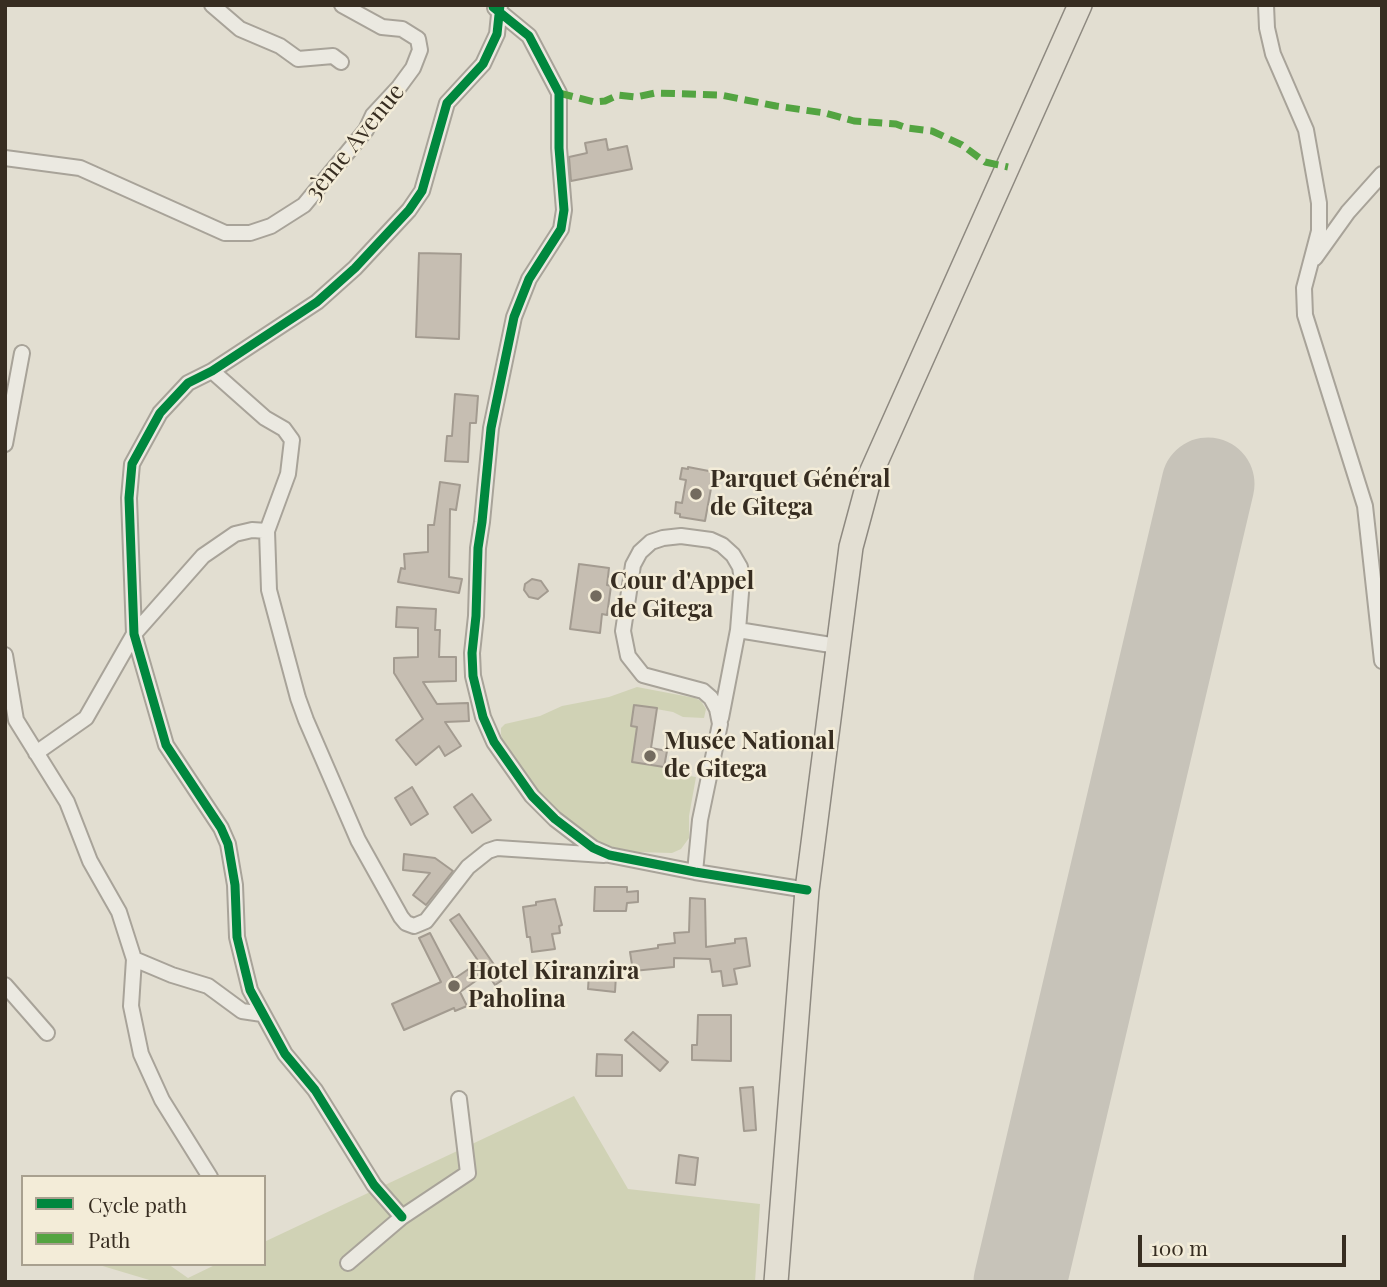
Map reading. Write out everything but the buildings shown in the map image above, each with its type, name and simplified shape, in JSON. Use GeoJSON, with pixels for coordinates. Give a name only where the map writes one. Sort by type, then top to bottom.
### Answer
{"type":"FeatureCollection","features":[{"type":"Feature","properties":{"kind":"main road"},"geometry":{"type":"LineString","coordinates":[[776,1282],[807,890],[851,547],[872,473],[1080,5]]}},
{"type":"Feature","properties":{"kind":"street"},"geometry":{"type":"LineString","coordinates":[[212,5],[240,29],[280,46],[298,59],[333,56],[341,62]]}},
{"type":"Feature","properties":{"kind":"street","name":"3ème Avenue"},"geometry":{"type":"LineString","coordinates":[[5,158],[80,168],[225,233],[250,233],[271,226],[304,205],[366,130],[373,115],[400,87],[413,68],[420,50],[418,39],[402,29],[382,27],[342,5]]}},
{"type":"Feature","properties":{"kind":"street"},"geometry":{"type":"LineString","coordinates":[[1266,5],[1273,54],[1306,130],[1320,203],[1319,231],[1304,288],[1305,315],[1365,506],[1382,661]]}},
{"type":"Feature","properties":{"kind":"street"},"geometry":{"type":"LineString","coordinates":[[402,1217],[374,1185],[315,1090],[285,1054],[250,990],[237,937],[235,885],[228,844],[221,828],[166,745],[134,634],[129,498],[132,464],[160,413],[188,383],[212,371],[317,302],[355,268],[409,209],[422,191],[447,103],[483,64],[497,34],[497,7]]}},
{"type":"Feature","properties":{"kind":"street"},"geometry":{"type":"LineString","coordinates":[[497,7],[529,36],[559,93],[559,148],[565,210],[561,229],[528,279],[514,317],[491,428],[478,548],[473,676],[483,717],[494,742],[532,796],[580,840],[609,855]]}},
{"type":"Feature","properties":{"kind":"street"},"geometry":{"type":"LineString","coordinates":[[1310,266],[1348,212],[1382,174]]}},
{"type":"Feature","properties":{"kind":"street"},"geometry":{"type":"LineString","coordinates":[[5,444],[6,424],[22,353]]}},
{"type":"Feature","properties":{"kind":"street"},"geometry":{"type":"LineString","coordinates":[[212,371],[265,418],[284,429],[292,440],[288,474],[267,531],[269,590],[298,698],[358,840],[406,923],[414,926],[426,921],[468,867],[488,851],[497,848],[609,855],[807,890]]}},
{"type":"Feature","properties":{"kind":"street"},"geometry":{"type":"LineString","coordinates":[[36,753],[86,718],[134,634],[202,556],[235,534],[252,530],[267,531]]}},
{"type":"Feature","properties":{"kind":"street"},"geometry":{"type":"LineString","coordinates":[[695,872],[701,820],[720,724],[738,630],[743,580],[733,555],[711,540],[681,536],[651,542],[640,552],[633,565],[623,644],[628,656],[643,675],[703,691],[717,709],[720,724]]}},
{"type":"Feature","properties":{"kind":"street"},"geometry":{"type":"LineString","coordinates":[[738,630],[837,646]]}},
{"type":"Feature","properties":{"kind":"street"},"geometry":{"type":"LineString","coordinates":[[5,655],[11,723],[36,753],[77,822],[90,860],[119,912],[134,958],[131,1006],[141,1054],[162,1100],[209,1175]]}},
{"type":"Feature","properties":{"kind":"street"},"geometry":{"type":"LineString","coordinates":[[134,958],[172,975],[208,986],[243,1011],[262,1014]]}},
{"type":"Feature","properties":{"kind":"street"},"geometry":{"type":"LineString","coordinates":[[5,985],[47,1033]]}},
{"type":"Feature","properties":{"kind":"street"},"geometry":{"type":"LineString","coordinates":[[348,1263],[402,1217],[468,1173],[459,1099]]}},
{"type":"Feature","properties":{"kind":"green space"},"geometry":{"type":"Polygon","coordinates":[[[637,687],[695,698],[701,701],[706,709],[704,718],[683,717],[673,712],[634,705],[631,725],[637,727],[632,762],[664,767],[664,772],[696,777],[689,816],[689,838],[681,849],[672,853],[636,852],[603,845],[550,807],[503,744],[501,728],[505,724],[637,687]]]}},
{"type":"Feature","properties":{"kind":"green space"},"geometry":{"type":"Polygon","coordinates":[[[574,1096],[628,1189],[760,1204],[755,1282],[156,1282],[103,1266],[171,1266],[188,1278],[213,1266],[266,1266],[266,1241],[574,1096]]]}},
{"type":"Feature","properties":{"kind":"runway"},"geometry":{"type":"LineString","coordinates":[[1020,1282],[1208,484]]}},
{"type":"Feature","properties":{"kind":"marked path"},"geometry":{"type":"LineString","coordinates":[[559,93],[594,102],[605,101],[618,95],[721,95],[825,113],[854,121],[896,124],[932,131],[962,145],[985,162],[1008,167]]}},
{"type":"Feature","properties":{"kind":"cycle path"},"geometry":{"type":"LineString","coordinates":[[402,1217],[374,1185],[315,1090],[285,1054],[250,990],[237,937],[235,885],[228,844],[221,828],[166,745],[134,634],[129,498],[132,464],[160,413],[188,383],[212,371],[317,302],[355,268],[409,210],[422,191],[447,103],[483,64],[497,34],[500,5]]}},
{"type":"Feature","properties":{"kind":"cycle path"},"geometry":{"type":"LineString","coordinates":[[493,7],[529,36],[559,93],[559,148],[564,210],[561,229],[529,279],[514,317],[491,428],[478,548],[472,653],[473,676],[483,717],[494,742],[532,796],[555,819],[593,848],[609,855],[695,872],[807,890]]}},
{"type":"Feature","properties":{"kind":"place","name":"Parquet Général de Gitega"},"geometry":{"type":"Point","coordinates":[696,494]}},
{"type":"Feature","properties":{"kind":"place","name":"Cour d'Appel de Gitega"},"geometry":{"type":"Point","coordinates":[596,596]}},
{"type":"Feature","properties":{"kind":"place","name":"Musée National de Gitega"},"geometry":{"type":"Point","coordinates":[650,756]}},
{"type":"Feature","properties":{"kind":"place","name":"Hotel Kiranzira Paholina"},"geometry":{"type":"Point","coordinates":[454,986]}}]}
